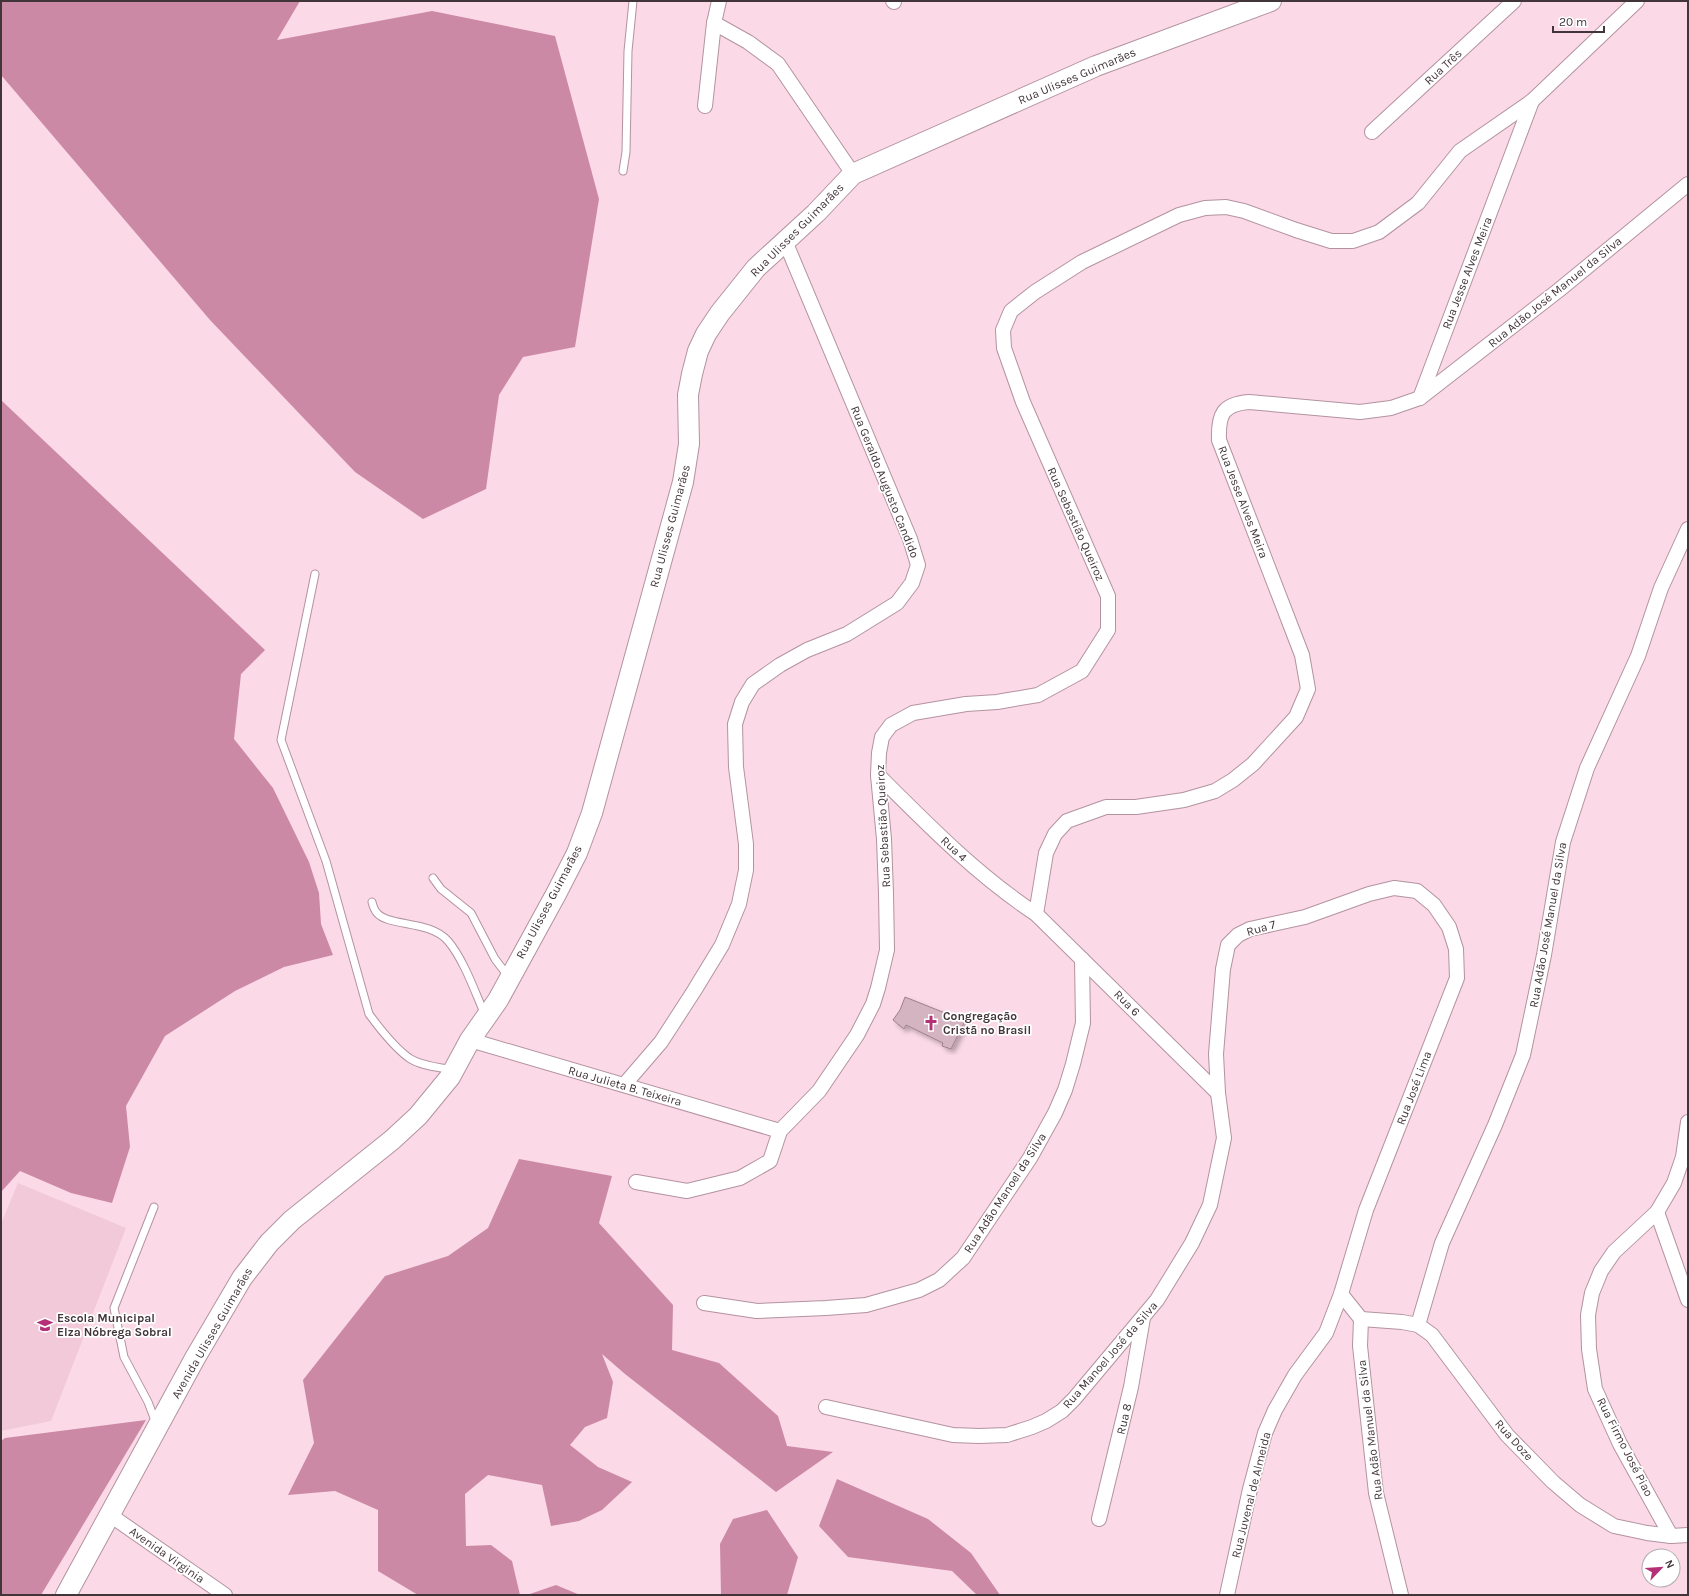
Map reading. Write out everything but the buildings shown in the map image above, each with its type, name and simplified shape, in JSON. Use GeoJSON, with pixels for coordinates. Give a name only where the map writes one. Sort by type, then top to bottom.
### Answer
{"type":"FeatureCollection","features":[{"type":"Feature","properties":{"kind":"main road","name":"Rua Ulisses Guimarães"},"geometry":{"type":"LineString","coordinates":[[470,1040],[510,978],[577,853],[592,813],[683,482],[689,444],[688,395],[698,351],[706,334],[724,308],[756,268],[816,213],[853,174],[1096,66],[1271,1]]}},
{"type":"Feature","properties":{"kind":"main road","name":"Avenida Ulisses Guimarães"},"geometry":{"type":"LineString","coordinates":[[66,1595],[195,1358],[242,1278],[269,1243],[292,1220],[403,1131],[418,1116],[453,1070],[470,1040]]}},
{"type":"Feature","properties":{"kind":"street"},"geometry":{"type":"LineString","coordinates":[[705,106],[714,23],[719,1]]}},
{"type":"Feature","properties":{"kind":"street","name":"Rua Três"},"geometry":{"type":"LineString","coordinates":[[1372,132],[1514,1]]}},
{"type":"Feature","properties":{"kind":"street","name":"Rua Sebastião Queiroz"},"geometry":{"type":"LineString","coordinates":[[636,1182],[687,1191],[740,1178],[770,1161],[780,1131],[820,1091],[857,1035],[873,1004],[886,950],[884,854],[878,775],[879,753],[882,737],[891,725],[913,714],[966,704],[997,702],[1038,695],[1082,670],[1108,630],[1108,596],[1023,402],[1004,348],[1003,330],[1011,311],[1035,292],[1082,262],[1179,215],[1205,208],[1226,207],[1244,211],[1331,241],[1353,241],[1379,232],[1418,203],[1460,151],[1532,101],[1637,1]]}},
{"type":"Feature","properties":{"kind":"street"},"geometry":{"type":"LineString","coordinates":[[714,23],[748,42],[778,64],[853,174]]}},
{"type":"Feature","properties":{"kind":"street","name":"Rua Jesse Alves Meira"},"geometry":{"type":"LineString","coordinates":[[1036,914],[1046,853],[1055,834],[1067,821],[1106,807],[1136,807],[1184,800],[1215,791],[1233,780],[1259,758],[1296,716],[1308,688],[1302,655],[1219,440],[1218,424],[1225,410],[1235,403],[1249,402],[1360,412],[1392,408],[1420,398],[1532,101]]}},
{"type":"Feature","properties":{"kind":"street","name":"Rua Adão José Manuel da Silva"},"geometry":{"type":"LineString","coordinates":[[1420,398],[1559,290],[1688,184]]}},
{"type":"Feature","properties":{"kind":"street","name":"Rua Geraldo Augusto Candido"},"geometry":{"type":"LineString","coordinates":[[624,1085],[660,1042],[694,991],[722,945],[739,904],[746,870],[746,844],[736,767],[735,724],[742,702],[753,684],[780,665],[807,650],[847,634],[897,604],[912,583],[918,565],[910,539],[784,241]]}},
{"type":"Feature","properties":{"kind":"street","name":"Rua Adão José Manuel da Silva"},"geometry":{"type":"LineString","coordinates":[[1418,1325],[1442,1243],[1500,1113],[1523,1056],[1544,955],[1562,842],[1587,768],[1638,656],[1661,588],[1688,529]]}},
{"type":"Feature","properties":{"kind":"street","name":"Rua 4"},"geometry":{"type":"LineString","coordinates":[[878,775],[981,874],[1007,895],[1036,914]]}},
{"type":"Feature","properties":{"kind":"street","name":"Rua 7"},"geometry":{"type":"LineString","coordinates":[[1218,1093],[1216,1054],[1223,969],[1228,945],[1238,935],[1250,929],[1305,917],[1368,894],[1394,888],[1417,891]]}},
{"type":"Feature","properties":{"kind":"street","name":"Rua José Lima"},"geometry":{"type":"LineString","coordinates":[[1341,1294],[1366,1210],[1457,978],[1456,949],[1449,927],[1434,905],[1417,891]]}},
{"type":"Feature","properties":{"kind":"street","name":"Rua 6"},"geometry":{"type":"LineString","coordinates":[[1036,914],[1218,1093]]}},
{"type":"Feature","properties":{"kind":"street","name":"Rua Adão Manoel da Silva"},"geometry":{"type":"LineString","coordinates":[[704,1303],[757,1311],[866,1305],[919,1290],[938,1280],[963,1258],[1030,1158],[1055,1113],[1065,1090],[1074,1064],[1083,1023],[1082,959]]}},
{"type":"Feature","properties":{"kind":"street","name":"Rua Julieta B. Teixeira"},"geometry":{"type":"LineString","coordinates":[[470,1040],[780,1131]]}},
{"type":"Feature","properties":{"kind":"street","name":"Rua Manoel José da Silva"},"geometry":{"type":"LineString","coordinates":[[826,1406],[953,1435],[979,1436],[1007,1434],[1046,1421],[1062,1411],[1143,1318],[1177,1271],[1192,1243],[1210,1205],[1224,1138],[1218,1093]]}},
{"type":"Feature","properties":{"kind":"street","name":"Rua Firmo José Piao"},"geometry":{"type":"LineString","coordinates":[[1671,1536],[1620,1444],[1595,1389],[1589,1350],[1588,1315],[1592,1293],[1601,1271],[1614,1252],[1657,1212],[1674,1183],[1683,1157],[1688,1122]]}},
{"type":"Feature","properties":{"kind":"street"},"geometry":{"type":"LineString","coordinates":[[1657,1212],[1688,1300]]}},
{"type":"Feature","properties":{"kind":"street"},"geometry":{"type":"LineString","coordinates":[[1341,1294],[1361,1319]]}},
{"type":"Feature","properties":{"kind":"street","name":"Rua Juvenal de Almeida"},"geometry":{"type":"LineString","coordinates":[[1227,1595],[1250,1489],[1265,1433],[1275,1410],[1295,1375],[1326,1333],[1341,1294]]}},
{"type":"Feature","properties":{"kind":"street","name":"Rua 8"},"geometry":{"type":"LineString","coordinates":[[1099,1519],[1131,1387],[1143,1318]]}},
{"type":"Feature","properties":{"kind":"street","name":"Rua Doze"},"geometry":{"type":"LineString","coordinates":[[1361,1319],[1402,1322],[1418,1325],[1432,1335],[1507,1435],[1553,1482],[1580,1505],[1614,1526],[1671,1536],[1688,1535]]}},
{"type":"Feature","properties":{"kind":"street","name":"Rua Adão Manuel da Silva"},"geometry":{"type":"LineString","coordinates":[[1361,1319],[1360,1346],[1376,1493],[1401,1595]]}},
{"type":"Feature","properties":{"kind":"street","name":"Avenida Virginia"},"geometry":{"type":"LineString","coordinates":[[110,1515],[224,1595]]}},
{"type":"Feature","properties":{"kind":"lane"},"geometry":{"type":"LineString","coordinates":[[623,171],[626,152],[628,51],[633,1]]}},
{"type":"Feature","properties":{"kind":"lane"},"geometry":{"type":"LineString","coordinates":[[314,574],[281,740],[326,861],[369,1014],[384,1034],[410,1058],[424,1065],[453,1070]]}},
{"type":"Feature","properties":{"kind":"lane"},"geometry":{"type":"LineString","coordinates":[[433,878],[441,890],[471,913],[495,959],[510,978]]}},
{"type":"Feature","properties":{"kind":"lane"},"geometry":{"type":"LineString","coordinates":[[372,902],[377,914],[385,920],[408,923],[428,928],[448,940],[460,960],[486,1017]]}},
{"type":"Feature","properties":{"kind":"lane"},"geometry":{"type":"LineString","coordinates":[[154,1207],[114,1308],[124,1357],[148,1402],[158,1428]]}},
{"type":"Feature","properties":{"kind":"shaded area"},"geometry":{"type":"Polygon","coordinates":[[[1,1],[300,1],[277,40],[432,11],[555,36],[599,199],[575,347],[523,357],[499,395],[486,489],[423,519],[355,472],[210,320],[1,75],[1,1]]]}},
{"type":"Feature","properties":{"kind":"shaded area"},"geometry":{"type":"Polygon","coordinates":[[[1,400],[265,650],[241,674],[234,739],[273,788],[309,862],[319,893],[321,924],[333,955],[284,967],[235,991],[165,1036],[126,1106],[130,1147],[112,1203],[71,1193],[20,1171],[1,1192],[1,400]]]}},
{"type":"Feature","properties":{"kind":"shaded area"},"geometry":{"type":"Polygon","coordinates":[[[519,1159],[612,1176],[599,1223],[673,1305],[672,1350],[719,1363],[778,1416],[787,1446],[833,1452],[776,1492],[625,1374],[602,1354],[613,1382],[607,1418],[585,1427],[570,1445],[598,1467],[632,1482],[602,1510],[579,1521],[551,1526],[542,1485],[488,1475],[465,1494],[466,1546],[491,1545],[512,1561],[520,1595],[418,1595],[378,1571],[378,1510],[335,1491],[288,1495],[314,1443],[303,1380],[385,1276],[448,1256],[488,1228],[519,1159]]]}},
{"type":"Feature","properties":{"kind":"shaded area","name":"Escola Municipal Elza Nóbrega Sobral"},"geometry":{"type":"Polygon","coordinates":[[[18,1183],[126,1228],[51,1421],[1,1431],[1,1224],[18,1183]]]}},
{"type":"Feature","properties":{"kind":"shaded area"},"geometry":{"type":"Polygon","coordinates":[[[146,1420],[41,1595],[1,1595],[1,1441],[5,1438],[146,1420]]]}},
{"type":"Feature","properties":{"kind":"shaded area"},"geometry":{"type":"Polygon","coordinates":[[[837,1479],[928,1519],[971,1553],[1000,1595],[977,1595],[952,1571],[848,1557],[819,1526],[837,1479]]]}},
{"type":"Feature","properties":{"kind":"shaded area"},"geometry":{"type":"Polygon","coordinates":[[[767,1510],[798,1557],[787,1595],[721,1595],[720,1544],[733,1519],[767,1510]]]}},
{"type":"Feature","properties":{"kind":"shaded area"},"geometry":{"type":"Polygon","coordinates":[[[556,1585],[580,1595],[527,1595],[556,1585]]]}},
{"type":"Feature","properties":{"kind":"place","name":"Congregação Cristã no Brasil"},"geometry":{"type":"Point","coordinates":[931,1023]}},
{"type":"Feature","properties":{"kind":"place","name":"Escola Municipal Elza Nóbrega Sobral"},"geometry":{"type":"Point","coordinates":[45,1325]}}]}
